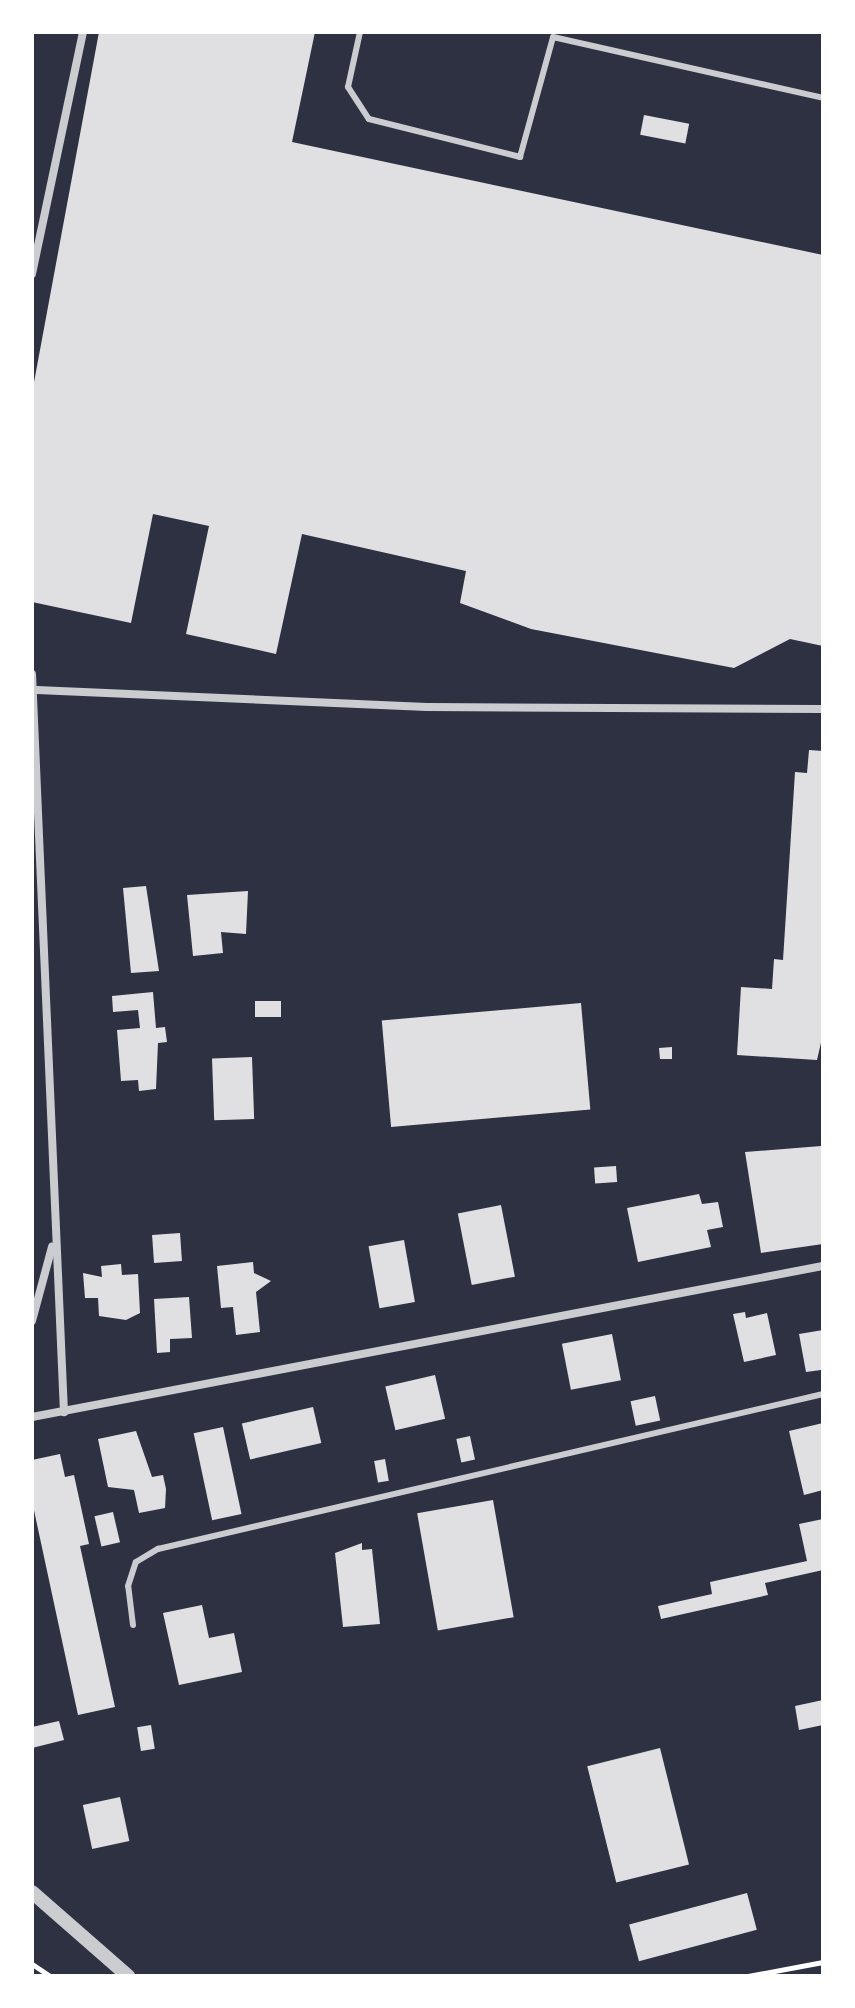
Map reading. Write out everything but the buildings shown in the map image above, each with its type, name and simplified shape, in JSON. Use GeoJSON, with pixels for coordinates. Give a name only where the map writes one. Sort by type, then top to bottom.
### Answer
{"type":"FeatureCollection","features":[{"type":"Feature","properties":{"kind":"street"},"geometry":{"type":"LineString","coordinates":[[32,274],[83,32]]}},
{"type":"Feature","properties":{"kind":"street"},"geometry":{"type":"LineString","coordinates":[[32,674],[37,690],[37,840],[64,1412]]}},
{"type":"Feature","properties":{"kind":"street"},"geometry":{"type":"LineString","coordinates":[[37,690],[443,708],[823,709]]}},
{"type":"Feature","properties":{"kind":"street"},"geometry":{"type":"LineString","coordinates":[[32,1321],[55,1239]]}},
{"type":"Feature","properties":{"kind":"street"},"geometry":{"type":"LineString","coordinates":[[32,1417],[823,1266]]}},
{"type":"Feature","properties":{"kind":"street"},"geometry":{"type":"LineString","coordinates":[[32,1892],[128,1976]]}},
{"type":"Feature","properties":{"kind":"lane"},"geometry":{"type":"LineString","coordinates":[[360,32],[348,87],[369,119],[520,157],[553,37],[823,98]]}},
{"type":"Feature","properties":{"kind":"lane"},"geometry":{"type":"LineString","coordinates":[[133,1625],[128,1586],[136,1562],[158,1549],[823,1394]]}},
{"type":"Feature","properties":{"kind":"path"},"geometry":{"type":"LineString","coordinates":[[748,1976],[823,1962]]}},
{"type":"Feature","properties":{"kind":"path"},"geometry":{"type":"LineString","coordinates":[[32,1964],[50,1976]]}}]}
